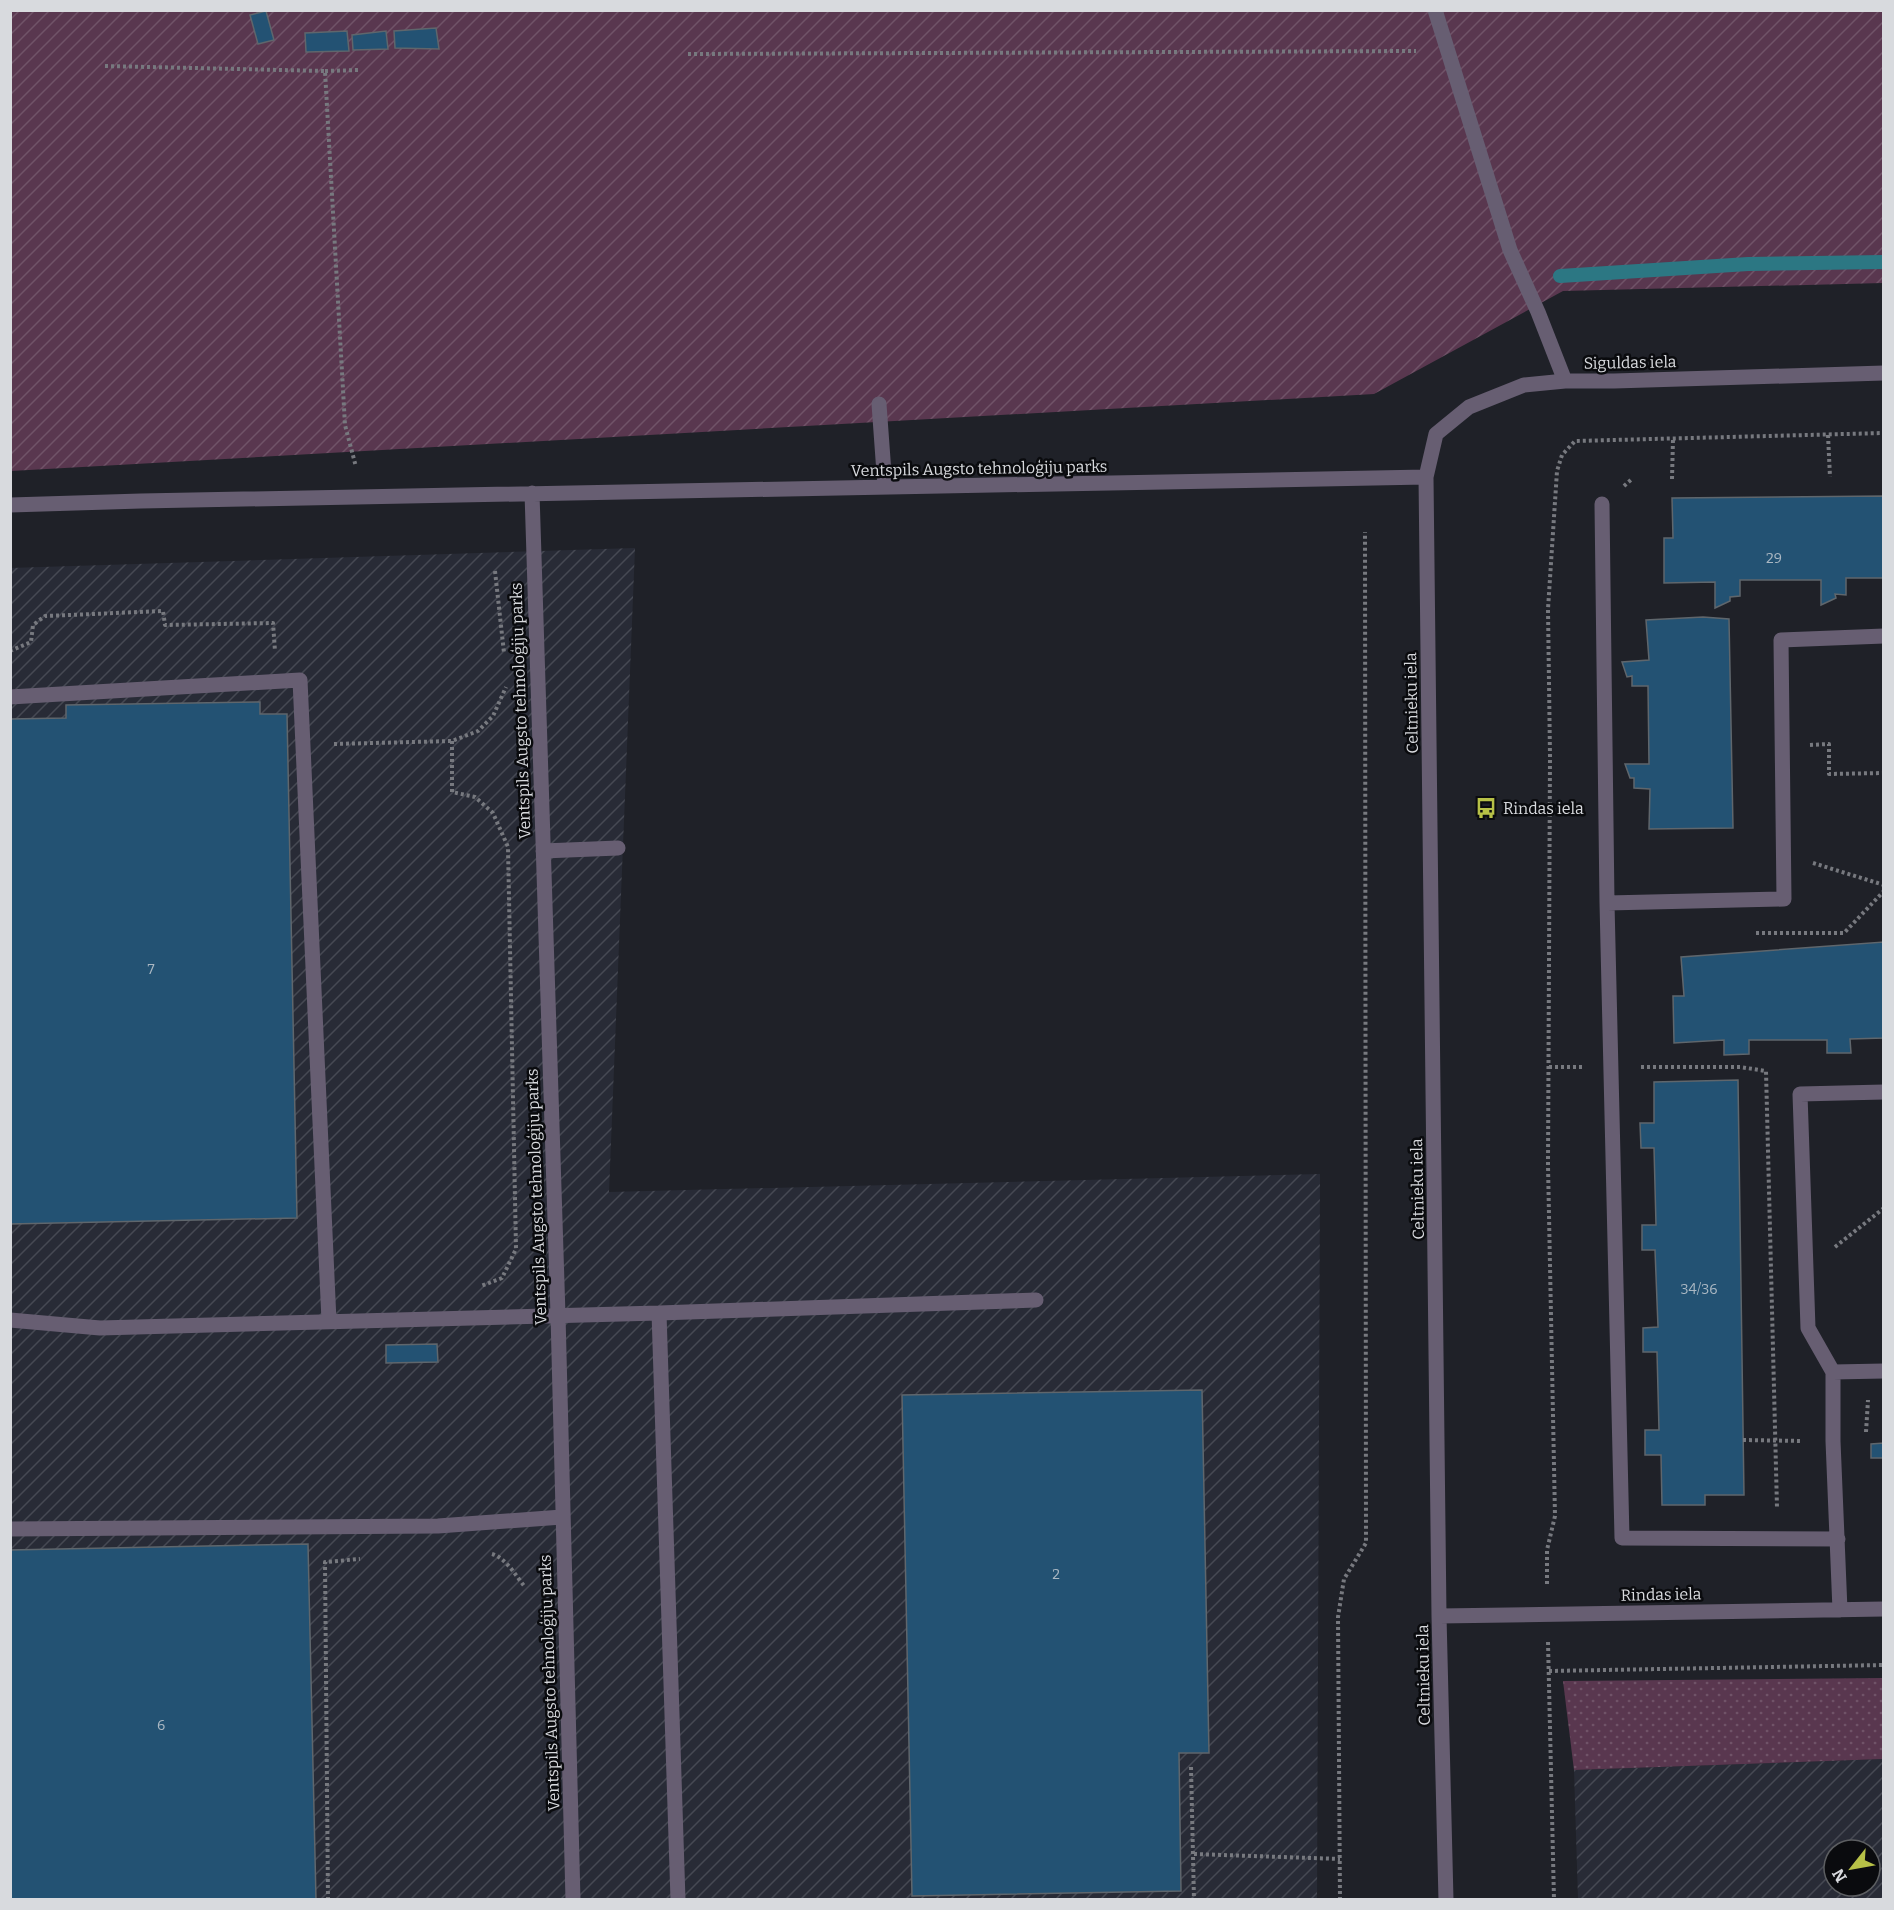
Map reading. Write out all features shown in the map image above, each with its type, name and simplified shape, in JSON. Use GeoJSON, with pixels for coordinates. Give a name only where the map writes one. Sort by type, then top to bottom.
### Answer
{"type":"FeatureCollection","features":[{"type":"Feature","properties":{"kind":"street"},"geometry":{"type":"LineString","coordinates":[[1435,10],[1510,250],[1538,312],[1565,381]]}},
{"type":"Feature","properties":{"kind":"street","name":"Siguldas iela"},"geometry":{"type":"LineString","coordinates":[[1426,477],[1436,434],[1469,407],[1524,385],[1565,381],[1884,373]]}},
{"type":"Feature","properties":{"kind":"street"},"geometry":{"type":"LineString","coordinates":[[879,404],[885,487]]}},
{"type":"Feature","properties":{"kind":"street","name":"Ventspils Augsto tehnoloģiju parks"},"geometry":{"type":"LineString","coordinates":[[10,505],[363,496],[1426,477]]}},
{"type":"Feature","properties":{"kind":"street","name":"Celtnieku iela"},"geometry":{"type":"LineString","coordinates":[[1426,477],[1439,1616],[1446,1899]]}},
{"type":"Feature","properties":{"kind":"street","name":"Ventspils Augsto tehnoloģiju parks"},"geometry":{"type":"LineString","coordinates":[[532,493],[558,1315],[573,1899]]}},
{"type":"Feature","properties":{"kind":"street"},"geometry":{"type":"LineString","coordinates":[[1602,504],[1607,903],[1622,1538],[1838,1539]]}},
{"type":"Feature","properties":{"kind":"street"},"geometry":{"type":"LineString","coordinates":[[1607,903],[1784,899],[1781,640],[1884,636]]}},
{"type":"Feature","properties":{"kind":"street"},"geometry":{"type":"LineString","coordinates":[[10,697],[300,680],[329,1321]]}},
{"type":"Feature","properties":{"kind":"street"},"geometry":{"type":"LineString","coordinates":[[543,851],[618,848]]}},
{"type":"Feature","properties":{"kind":"street"},"geometry":{"type":"LineString","coordinates":[[1840,1610],[1833,1441],[1833,1372],[1809,1328],[1800,1094],[1884,1092]]}},
{"type":"Feature","properties":{"kind":"street"},"geometry":{"type":"LineString","coordinates":[[10,1320],[100,1328],[1036,1300]]}},
{"type":"Feature","properties":{"kind":"street"},"geometry":{"type":"LineString","coordinates":[[659,1313],[678,1899]]}},
{"type":"Feature","properties":{"kind":"street"},"geometry":{"type":"LineString","coordinates":[[1833,1372],[1884,1371]]}},
{"type":"Feature","properties":{"kind":"street"},"geometry":{"type":"LineString","coordinates":[[10,1529],[438,1526],[562,1516]]}},
{"type":"Feature","properties":{"kind":"street","name":"Rindas iela"},"geometry":{"type":"LineString","coordinates":[[1439,1616],[1884,1609]]}},
{"type":"Feature","properties":{"kind":"path"},"geometry":{"type":"LineString","coordinates":[[688,54],[1446,51]]}},
{"type":"Feature","properties":{"kind":"path"},"geometry":{"type":"LineString","coordinates":[[105,66],[359,70]]}},
{"type":"Feature","properties":{"kind":"path"},"geometry":{"type":"LineString","coordinates":[[325,71],[345,425],[363,496]]}},
{"type":"Feature","properties":{"kind":"path"},"geometry":{"type":"LineString","coordinates":[[1554,1899],[1547,1613],[1547,1550],[1555,1516],[1548,1165],[1550,756],[1548,609],[1557,471],[1562,455],[1575,441],[1884,433]]}},
{"type":"Feature","properties":{"kind":"path"},"geometry":{"type":"LineString","coordinates":[[1828,435],[1830,477]]}},
{"type":"Feature","properties":{"kind":"path"},"geometry":{"type":"LineString","coordinates":[[1672,479],[1673,439]]}},
{"type":"Feature","properties":{"kind":"path"},"geometry":{"type":"LineString","coordinates":[[1340,1899],[1338,1617],[1344,1579],[1365,1543],[1365,532]]}},
{"type":"Feature","properties":{"kind":"path"},"geometry":{"type":"LineString","coordinates":[[495,571],[505,662]]}},
{"type":"Feature","properties":{"kind":"path"},"geometry":{"type":"LineString","coordinates":[[10,651],[31,642],[33,625],[45,616],[163,611],[165,625],[273,623],[278,681]]}},
{"type":"Feature","properties":{"kind":"path"},"geometry":{"type":"LineString","coordinates":[[303,745],[452,741],[478,731],[493,716],[508,684]]}},
{"type":"Feature","properties":{"kind":"path"},"geometry":{"type":"LineString","coordinates":[[452,741],[452,792],[475,796],[493,813],[508,847],[516,1249],[502,1278],[474,1290]]}},
{"type":"Feature","properties":{"kind":"path"},"geometry":{"type":"LineString","coordinates":[[1783,746],[1828,744],[1829,774],[1884,774]]}},
{"type":"Feature","properties":{"kind":"path"},"geometry":{"type":"LineString","coordinates":[[1784,854],[1884,885]]}},
{"type":"Feature","properties":{"kind":"path"},"geometry":{"type":"LineString","coordinates":[[1549,1067],[1740,1067],[1766,1071],[1777,1539]]}},
{"type":"Feature","properties":{"kind":"path"},"geometry":{"type":"LineString","coordinates":[[1807,1270],[1884,1208]]}},
{"type":"Feature","properties":{"kind":"path"},"geometry":{"type":"LineString","coordinates":[[486,1552],[497,1556],[525,1587]]}},
{"type":"Feature","properties":{"kind":"path"},"geometry":{"type":"LineString","coordinates":[[328,1899],[325,1562],[369,1558]]}},
{"type":"Feature","properties":{"kind":"path"},"geometry":{"type":"LineString","coordinates":[[1548,1671],[1884,1665]]}},
{"type":"Feature","properties":{"kind":"path"},"geometry":{"type":"LineString","coordinates":[[1191,1767],[1194,1899]]}},
{"type":"Feature","properties":{"kind":"path"},"geometry":{"type":"LineString","coordinates":[[1194,1854],[1340,1859]]}},
{"type":"Feature","properties":{"kind":"shaded area"},"geometry":{"type":"Polygon","coordinates":[[[11,11],[1883,11],[1883,283],[1563,291],[1374,394],[11,471],[11,11]]]}},
{"type":"Feature","properties":{"kind":"shaded area"},"geometry":{"type":"Polygon","coordinates":[[[635,548],[609,1192],[1320,1174],[1317,1899],[11,1899],[10,568],[635,548]]]}},
{"type":"Feature","properties":{"kind":"shaded area"},"geometry":{"type":"Polygon","coordinates":[[[1883,1678],[1883,1759],[1574,1770],[1563,1681],[1883,1678]]]}},
{"type":"Feature","properties":{"kind":"shaded area"},"geometry":{"type":"Polygon","coordinates":[[[1883,1759],[1883,1899],[1578,1899],[1574,1770],[1883,1759]]]}},
{"type":"Feature","properties":{"kind":"building"},"geometry":{"type":"Polygon","coordinates":[[[266,11],[274,40],[258,44],[250,15],[266,11]]]}},
{"type":"Feature","properties":{"kind":"building"},"geometry":{"type":"Polygon","coordinates":[[[436,28],[439,49],[395,48],[394,31],[436,28]]]}},
{"type":"Feature","properties":{"kind":"building"},"geometry":{"type":"Polygon","coordinates":[[[347,31],[349,51],[306,52],[305,33],[347,31]]]}},
{"type":"Feature","properties":{"kind":"building"},"geometry":{"type":"Polygon","coordinates":[[[386,31],[388,49],[353,50],[352,35],[386,31]]]}},
{"type":"Feature","properties":{"kind":"building"},"geometry":{"type":"Polygon","coordinates":[[[1884,496],[1884,578],[1846,578],[1846,595],[1835,594],[1836,598],[1821,605],[1821,580],[1740,580],[1740,596],[1730,597],[1730,601],[1715,608],[1715,582],[1664,583],[1664,538],[1673,538],[1672,498],[1884,496]]]}},
{"type":"Feature","properties":{"kind":"building"},"geometry":{"type":"Polygon","coordinates":[[[1703,617],[1729,619],[1733,828],[1649,829],[1650,789],[1634,788],[1634,778],[1630,778],[1625,764],[1649,764],[1648,686],[1632,686],[1632,676],[1627,677],[1622,662],[1649,660],[1646,620],[1703,617]]]}},
{"type":"Feature","properties":{"kind":"building"},"geometry":{"type":"Polygon","coordinates":[[[260,702],[260,714],[287,714],[297,1218],[10,1224],[10,719],[66,718],[66,705],[260,702]]]}},
{"type":"Feature","properties":{"kind":"building"},"geometry":{"type":"Polygon","coordinates":[[[1884,942],[1884,1038],[1850,1039],[1851,1053],[1827,1053],[1827,1040],[1749,1040],[1749,1054],[1724,1055],[1724,1040],[1674,1043],[1673,996],[1684,996],[1681,957],[1884,942]]]}},
{"type":"Feature","properties":{"kind":"building"},"geometry":{"type":"Polygon","coordinates":[[[1738,1080],[1744,1495],[1705,1495],[1705,1505],[1662,1505],[1661,1455],[1645,1455],[1645,1430],[1659,1430],[1657,1352],[1643,1352],[1643,1328],[1658,1327],[1655,1250],[1642,1250],[1642,1225],[1656,1225],[1654,1148],[1641,1148],[1640,1123],[1654,1123],[1654,1082],[1738,1080]]]}},
{"type":"Feature","properties":{"kind":"building"},"geometry":{"type":"Polygon","coordinates":[[[437,1344],[438,1362],[386,1363],[386,1345],[437,1344]]]}},
{"type":"Feature","properties":{"kind":"building"},"geometry":{"type":"Polygon","coordinates":[[[1202,1390],[1209,1753],[1179,1753],[1181,1891],[912,1896],[902,1395],[1202,1390]]]}},
{"type":"Feature","properties":{"kind":"building"},"geometry":{"type":"Polygon","coordinates":[[[1884,1443],[1884,1458],[1871,1458],[1871,1444],[1884,1443]]]}},
{"type":"Feature","properties":{"kind":"building"},"geometry":{"type":"Polygon","coordinates":[[[308,1544],[316,1900],[10,1900],[10,1550],[308,1544]]]}},
{"type":"Feature","properties":{"kind":"waterway"},"geometry":{"type":"LineString","coordinates":[[1560,276],[1748,264],[1884,262]]}},
{"type":"Feature","properties":{"kind":"place","name":"Rindas iela"},"geometry":{"type":"Point","coordinates":[1486,808]}}]}
